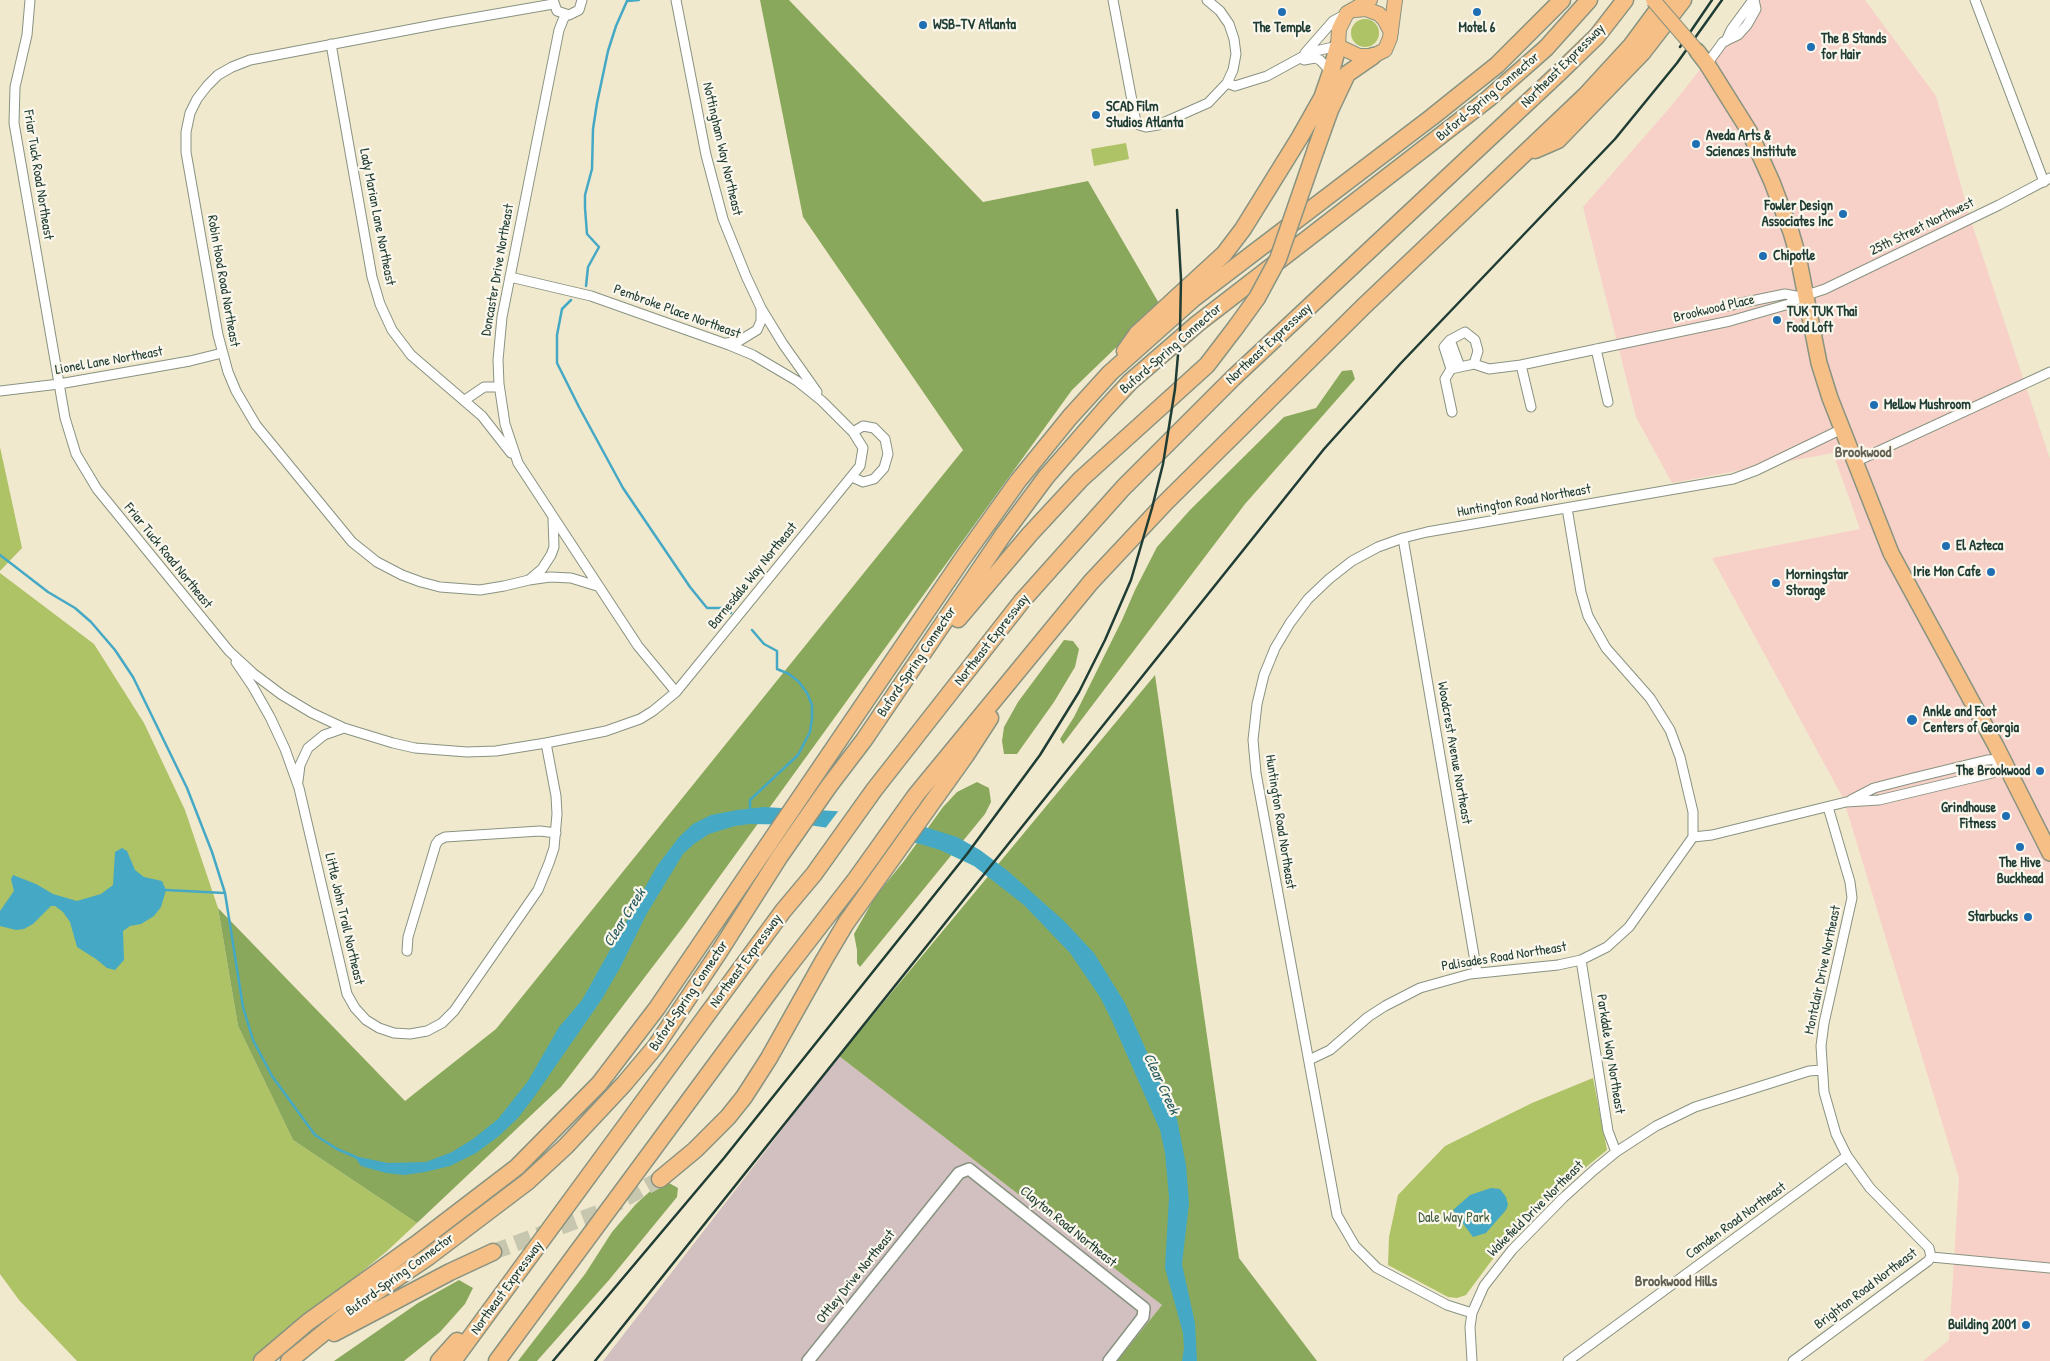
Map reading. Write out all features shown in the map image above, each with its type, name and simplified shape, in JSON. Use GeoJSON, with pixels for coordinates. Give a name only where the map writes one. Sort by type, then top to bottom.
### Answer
{"type":"FeatureCollection","features":[{"type":"Feature","properties":{"kind":"highway","name":"Buford-Spring Connector"},"geometry":{"type":"LineString","coordinates":[[262,1361],[308,1322],[517,1167],[599,1084],[774,852],[822,781],[963,558],[1018,481],[1070,417],[1110,373],[1193,299],[1432,117],[1497,65],[1562,0]]}},
{"type":"Feature","properties":{"kind":"highway","name":"Buford-Spring Connector"},"geometry":{"type":"LineString","coordinates":[[822,781],[864,740],[1003,535],[1069,448],[1130,382],[1197,324],[1488,99],[1546,48],[1589,0]]}},
{"type":"Feature","properties":{"kind":"highway","name":"Northeast Expressway"},"geometry":{"type":"LineString","coordinates":[[453,1361],[783,911],[814,874],[874,790],[1022,601],[1123,488],[1233,378],[1560,72],[1597,36],[1625,0]]}},
{"type":"Feature","properties":{"kind":"highway"},"geometry":{"type":"LineString","coordinates":[[496,1361],[781,976],[856,879],[916,795],[1091,582],[1166,502],[1364,306],[1586,94],[1624,53],[1665,0]]}},
{"type":"Feature","properties":{"kind":"highway"},"geometry":{"type":"LineString","coordinates":[[1524,155],[1558,140],[1642,53],[1683,0]]}},
{"type":"Feature","properties":{"kind":"highway"},"geometry":{"type":"LineString","coordinates":[[1110,373],[1137,334],[1224,254],[1243,229],[1322,98],[1332,72],[1338,46]]}},
{"type":"Feature","properties":{"kind":"highway"},"geometry":{"type":"LineString","coordinates":[[1697,50],[1748,131],[1772,182],[1791,232],[1803,296],[1830,398],[1891,553],[2003,759],[2050,853]]}},
{"type":"Feature","properties":{"kind":"highway"},"geometry":{"type":"LineString","coordinates":[[886,708],[980,591],[1030,534],[1081,479],[1206,365],[1236,327],[1257,298],[1278,259],[1330,110],[1347,74],[1373,56]]}},
{"type":"Feature","properties":{"kind":"highway"},"geometry":{"type":"LineString","coordinates":[[660,1178],[702,1144],[744,1097],[769,1058],[824,960],[875,881],[989,722],[994,699]]}},
{"type":"Feature","properties":{"kind":"highway","name":"Buford-Spring Connector"},"geometry":{"type":"LineString","coordinates":[[295,1356],[364,1300],[428,1256],[528,1182],[595,1116],[656,1046],[719,952],[774,852]]}},
{"type":"Feature","properties":{"kind":"highway"},"geometry":{"type":"LineString","coordinates":[[295,1356],[450,1272],[493,1252]]}},
{"type":"Feature","properties":{"kind":"highway"},"geometry":{"type":"LineString","coordinates":[[439,1361],[516,1274]]}},
{"type":"Feature","properties":{"kind":"main road"},"geometry":{"type":"LineString","coordinates":[[1370,0],[1351,12],[1339,29],[1338,46],[1359,56],[1373,56],[1385,50],[1391,32],[1395,0]]}},
{"type":"Feature","properties":{"kind":"main road"},"geometry":{"type":"LineString","coordinates":[[1652,0],[1697,50]]}},
{"type":"Feature","properties":{"kind":"main road"},"geometry":{"type":"LineString","coordinates":[[1351,12],[1366,9],[1379,14],[1391,32]]}},
{"type":"Feature","properties":{"kind":"street","name":"Friar Tuck Road Northeast"},"geometry":{"type":"LineString","coordinates":[[30,0],[27,35],[15,87],[14,124],[69,435],[87,474],[157,565],[229,651],[254,674],[282,695],[312,713],[344,728],[393,743],[444,751],[496,750],[606,732],[627,725],[653,711],[676,692]]}},
{"type":"Feature","properties":{"kind":"street"},"geometry":{"type":"LineString","coordinates":[[553,2],[557,11],[565,15],[576,13],[581,7],[582,0]]}},
{"type":"Feature","properties":{"kind":"street","name":"Nottingham Way Northeast"},"geometry":{"type":"LineString","coordinates":[[676,0],[714,189],[733,248],[761,308],[822,401]]}},
{"type":"Feature","properties":{"kind":"street"},"geometry":{"type":"LineString","coordinates":[[1114,0],[1136,122],[1139,126],[1146,127],[1158,125],[1208,103],[1217,96],[1227,83],[1233,70],[1236,54],[1234,39],[1229,24],[1220,11],[1207,0]]}},
{"type":"Feature","properties":{"kind":"street"},"geometry":{"type":"LineString","coordinates":[[1707,64],[1723,42],[1738,35],[1747,25],[1756,9],[1754,0]]}},
{"type":"Feature","properties":{"kind":"street"},"geometry":{"type":"LineString","coordinates":[[1975,0],[2047,180]]}},
{"type":"Feature","properties":{"kind":"street","name":"Robin Hood Road Northeast"},"geometry":{"type":"LineString","coordinates":[[553,2],[250,60],[233,66],[218,75],[206,86],[197,99],[190,113],[186,132],[186,152],[222,353],[236,391],[256,426],[332,520],[365,554],[402,575],[440,587],[480,590],[550,577],[571,578],[597,586]]}},
{"type":"Feature","properties":{"kind":"street"},"geometry":{"type":"LineString","coordinates":[[1294,63],[1333,21],[1351,12]]}},
{"type":"Feature","properties":{"kind":"street","name":"Doncaster Drive Northeast"},"geometry":{"type":"LineString","coordinates":[[565,15],[559,30],[499,336],[499,387],[505,424],[518,463],[553,518],[638,646],[676,692]]}},
{"type":"Feature","properties":{"kind":"street","name":"Lady Marian Lane Northeast"},"geometry":{"type":"LineString","coordinates":[[331,44],[372,277],[380,304],[392,330],[411,354],[427,370],[465,400],[494,430],[518,463]]}},
{"type":"Feature","properties":{"kind":"street"},"geometry":{"type":"LineString","coordinates":[[1227,83],[1235,86],[1267,76],[1318,49],[1338,46]]}},
{"type":"Feature","properties":{"kind":"street"},"geometry":{"type":"LineString","coordinates":[[1294,63],[1315,58],[1324,63],[1332,72]]}},
{"type":"Feature","properties":{"kind":"street","name":"25th Street Northwest"},"geometry":{"type":"LineString","coordinates":[[1803,296],[1825,289],[2047,180]]}},
{"type":"Feature","properties":{"kind":"street","name":"Pembroke Place Northeast"},"geometry":{"type":"LineString","coordinates":[[510,277],[591,296],[726,343],[775,367],[822,401]]}},
{"type":"Feature","properties":{"kind":"street","name":"Brookwood Place"},"geometry":{"type":"LineString","coordinates":[[1727,306],[1785,294],[1803,296]]}},
{"type":"Feature","properties":{"kind":"street","name":"Brookwood Place"},"geometry":{"type":"LineString","coordinates":[[1474,364],[1489,369],[1521,365],[1730,321],[1789,304],[1803,296]]}},
{"type":"Feature","properties":{"kind":"street"},"geometry":{"type":"LineString","coordinates":[[726,343],[738,341],[758,330],[761,321],[761,308]]}},
{"type":"Feature","properties":{"kind":"street"},"geometry":{"type":"LineString","coordinates":[[1452,412],[1445,378],[1455,368],[1474,364],[1478,351],[1475,340],[1465,332],[1450,340],[1455,368]]}},
{"type":"Feature","properties":{"kind":"street"},"geometry":{"type":"LineString","coordinates":[[1596,349],[1608,402]]}},
{"type":"Feature","properties":{"kind":"street","name":"Lionel Lane Northeast"},"geometry":{"type":"LineString","coordinates":[[0,391],[59,384],[190,361],[222,353]]}},
{"type":"Feature","properties":{"kind":"street"},"geometry":{"type":"LineString","coordinates":[[1521,365],[1531,407]]}},
{"type":"Feature","properties":{"kind":"street"},"geometry":{"type":"LineString","coordinates":[[1855,462],[2050,372]]}},
{"type":"Feature","properties":{"kind":"street"},"geometry":{"type":"LineString","coordinates":[[465,400],[484,386],[499,387]]}},
{"type":"Feature","properties":{"kind":"street","name":"Barnesdale Way Northeast"},"geometry":{"type":"LineString","coordinates":[[676,692],[860,466],[863,455],[860,443],[853,432],[822,401]]}},
{"type":"Feature","properties":{"kind":"street"},"geometry":{"type":"LineString","coordinates":[[852,477],[863,482],[874,479],[884,468],[888,454],[885,439],[874,428],[863,426],[853,432]]}},
{"type":"Feature","properties":{"kind":"street","name":"Huntington Road Northeast"},"geometry":{"type":"LineString","coordinates":[[1472,1313],[1447,1305],[1389,1275],[1366,1258],[1355,1246],[1338,1215],[1256,773],[1253,740],[1257,704],[1264,675],[1275,648],[1290,622],[1308,599],[1352,561],[1378,547],[1427,532],[1733,479],[1757,470],[1842,429]]}},
{"type":"Feature","properties":{"kind":"street"},"geometry":{"type":"LineString","coordinates":[[1567,508],[1581,592],[1588,616],[1606,648],[1650,698],[1670,730],[1680,757],[1693,812],[1693,837],[1712,835],[1828,807],[1846,802],[1874,788],[1987,760],[2003,759]]}},
{"type":"Feature","properties":{"kind":"street"},"geometry":{"type":"LineString","coordinates":[[529,580],[542,569],[551,555],[555,538],[553,518]]}},
{"type":"Feature","properties":{"kind":"street","name":"Woodcrest Avenue Northeast"},"geometry":{"type":"LineString","coordinates":[[1403,538],[1477,973]]}},
{"type":"Feature","properties":{"kind":"street","name":"Little John Trail Northeast"},"geometry":{"type":"LineString","coordinates":[[229,651],[254,687],[270,717],[285,749],[298,786],[347,994],[355,1008],[366,1020],[379,1028],[394,1033],[410,1034],[427,1030],[442,1023],[454,1011],[538,890],[549,863],[556,833],[556,796],[546,743]]}},
{"type":"Feature","properties":{"kind":"street"},"geometry":{"type":"LineString","coordinates":[[298,786],[300,765],[308,748],[324,735],[344,728]]}},
{"type":"Feature","properties":{"kind":"street"},"geometry":{"type":"LineString","coordinates":[[1846,802],[1879,800],[1992,773],[2003,759]]}},
{"type":"Feature","properties":{"kind":"street","name":"Montclair Drive Northeast"},"geometry":{"type":"LineString","coordinates":[[1828,807],[1850,882],[1852,898],[1824,1023],[1821,1046],[1821,1070],[1829,1113],[1847,1156],[1870,1188],[1929,1248],[1930,1257]]}},
{"type":"Feature","properties":{"kind":"street"},"geometry":{"type":"LineString","coordinates":[[407,950],[408,937],[436,844],[440,840],[445,838],[540,831],[556,833]]}},
{"type":"Feature","properties":{"kind":"street","name":"Palisades Road Northeast"},"geometry":{"type":"LineString","coordinates":[[1309,1060],[1330,1050],[1368,1017],[1402,996],[1439,981],[1477,973],[1558,965],[1581,960],[1607,947],[1629,927],[1693,837]]}},
{"type":"Feature","properties":{"kind":"street","name":"Parkdale Way Northeast"},"geometry":{"type":"LineString","coordinates":[[1581,960],[1608,1131],[1616,1152]]}},
{"type":"Feature","properties":{"kind":"street","name":"Wakefield Drive Northeast"},"geometry":{"type":"LineString","coordinates":[[1472,1361],[1470,1343],[1472,1313],[1484,1286],[1512,1250],[1563,1198],[1616,1152],[1656,1126],[1695,1107],[1809,1071],[1821,1070]]}},
{"type":"Feature","properties":{"kind":"street","name":"Camden Road Northeast"},"geometry":{"type":"LineString","coordinates":[[1568,1361],[1847,1156]]}},
{"type":"Feature","properties":{"kind":"street","name":"Clayton Road Northeast"},"geometry":{"type":"LineString","coordinates":[[928,1211],[959,1172],[969,1169],[1141,1305],[1144,1311],[1143,1317],[1108,1361]]}},
{"type":"Feature","properties":{"kind":"street","name":"Ottley Drive Northeast"},"geometry":{"type":"LineString","coordinates":[[808,1361],[928,1211]]}},
{"type":"Feature","properties":{"kind":"street","name":"Brighton Road Northeast"},"geometry":{"type":"LineString","coordinates":[[1793,1361],[1928,1261],[1930,1257],[2050,1268]]}},
{"type":"Feature","properties":{"kind":"shaded area"},"geometry":{"type":"Polygon","coordinates":[[[1755,0],[1865,0],[1936,96],[1970,218],[2050,459],[2050,1361],[1923,1361],[1949,1340],[1959,1178],[1843,798],[1712,558],[1860,529],[1833,453],[1672,483],[1636,417],[1583,207],[1672,105],[1755,0]]]}},
{"type":"Feature","properties":{"kind":"shaded area"},"geometry":{"type":"Polygon","coordinates":[[[839,1056],[1162,1305],[1117,1361],[603,1361],[839,1056]]]}},
{"type":"Feature","properties":{"kind":"green space"},"geometry":{"type":"Polygon","coordinates":[[[760,0],[789,0],[983,202],[1088,181],[1160,305],[1072,390],[683,927],[561,1087],[417,1223],[293,1140],[238,1026],[218,908],[405,1101],[496,1029],[963,450],[803,217],[760,0]]]}},
{"type":"Feature","properties":{"kind":"green space"},"geometry":{"type":"Polygon","coordinates":[[[1365,19],[1375,23],[1379,33],[1375,43],[1365,47],[1355,43],[1351,33],[1355,23],[1365,19]]]}},
{"type":"Feature","properties":{"kind":"green space"},"geometry":{"type":"Polygon","coordinates":[[[1126,143],[1129,159],[1094,166],[1091,149],[1126,143]]]}},
{"type":"Feature","properties":{"kind":"green space"},"geometry":{"type":"Polygon","coordinates":[[[1352,370],[1355,379],[1245,504],[1063,744],[1060,739],[1074,717],[1157,547],[1190,510],[1284,417],[1316,408],[1342,371],[1352,370]]]}},
{"type":"Feature","properties":{"kind":"green space"},"geometry":{"type":"Polygon","coordinates":[[[0,447],[22,548],[0,571],[0,447]]]}},
{"type":"Feature","properties":{"kind":"green space"},"geometry":{"type":"Polygon","coordinates":[[[0,573],[94,644],[144,723],[185,810],[218,908],[238,1026],[293,1140],[417,1223],[386,1252],[252,1361],[77,1361],[19,1300],[0,1274],[0,573]]]}},
{"type":"Feature","properties":{"kind":"green space"},"geometry":{"type":"Polygon","coordinates":[[[1064,640],[1073,641],[1079,649],[1075,667],[1054,702],[1017,754],[1004,754],[1002,741],[1004,727],[1018,702],[1064,640]]]}},
{"type":"Feature","properties":{"kind":"green space"},"geometry":{"type":"Polygon","coordinates":[[[1155,675],[1239,1258],[1317,1361],[1117,1361],[1162,1305],[839,1056],[1155,675]]]}},
{"type":"Feature","properties":{"kind":"green space"},"geometry":{"type":"Polygon","coordinates":[[[977,782],[989,788],[991,802],[985,814],[860,967],[857,963],[854,934],[875,897],[943,807],[957,792],[977,782]]]}},
{"type":"Feature","properties":{"kind":"green space","name":"Dale Way Park"},"geometry":{"type":"Polygon","coordinates":[[[1593,1078],[1607,1150],[1564,1185],[1528,1221],[1492,1260],[1466,1295],[1457,1298],[1448,1297],[1388,1265],[1389,1237],[1398,1195],[1445,1146],[1532,1103],[1593,1078]]]}},
{"type":"Feature","properties":{"kind":"green space"},"geometry":{"type":"Polygon","coordinates":[[[669,1183],[678,1188],[677,1197],[609,1280],[537,1361],[518,1361],[585,1274],[612,1232],[636,1204],[657,1185],[669,1183]]]}},
{"type":"Feature","properties":{"kind":"green space"},"geometry":{"type":"Polygon","coordinates":[[[459,1280],[473,1288],[465,1304],[440,1332],[404,1361],[334,1361],[418,1303],[459,1280]]]}},
{"type":"Feature","properties":{"kind":"water","name":"Clear Creek"},"geometry":{"type":"Polygon","coordinates":[[[764,807],[851,812],[925,827],[957,837],[980,850],[1008,871],[1064,921],[1094,953],[1125,1003],[1177,1119],[1186,1165],[1189,1204],[1182,1264],[1195,1323],[1197,1361],[1182,1361],[1184,1348],[1183,1333],[1165,1268],[1169,1197],[1165,1153],[1160,1130],[1100,997],[1070,953],[1024,905],[974,866],[940,850],[920,844],[809,825],[750,824],[735,826],[709,834],[683,854],[646,915],[621,966],[602,999],[518,1118],[499,1136],[476,1153],[450,1166],[404,1175],[386,1173],[361,1166],[354,1156],[388,1163],[426,1162],[452,1152],[473,1139],[498,1119],[528,1081],[559,1027],[582,1000],[657,866],[679,837],[693,824],[711,815],[764,807]]]}},
{"type":"Feature","properties":{"kind":"water"},"geometry":{"type":"Polygon","coordinates":[[[122,848],[127,851],[135,870],[144,877],[162,881],[166,890],[161,907],[154,916],[141,924],[130,926],[123,931],[124,960],[115,970],[107,968],[77,947],[70,922],[63,912],[55,906],[51,906],[33,924],[24,929],[16,930],[0,926],[0,911],[14,891],[11,879],[13,875],[36,884],[53,894],[77,901],[101,894],[113,885],[115,852],[122,848]]]}},
{"type":"Feature","properties":{"kind":"water"},"geometry":{"type":"Polygon","coordinates":[[[1491,1188],[1500,1189],[1506,1197],[1508,1205],[1506,1210],[1486,1233],[1473,1237],[1453,1210],[1470,1195],[1491,1188]]]}},
{"type":"Feature","properties":{"kind":"pier"},"geometry":{"type":"Polygon","coordinates":[[[840,809],[926,825],[912,845],[824,830],[840,809]]]}},
{"type":"Feature","properties":{"kind":"waterway"},"geometry":{"type":"LineString","coordinates":[[586,286],[588,267],[599,247],[587,234],[585,208],[585,195],[592,169],[593,129],[597,103],[608,51],[616,26],[627,1],[639,0]]}},
{"type":"Feature","properties":{"kind":"waterway"},"geometry":{"type":"LineString","coordinates":[[571,300],[562,309],[557,335],[557,363],[579,407],[623,488],[690,587],[707,608],[722,608],[731,613]]}},
{"type":"Feature","properties":{"kind":"waterway"},"geometry":{"type":"LineString","coordinates":[[0,555],[48,592],[75,608],[91,622],[115,650],[133,677],[187,788],[212,852],[225,893],[243,1007],[253,1040],[272,1076],[315,1135],[337,1149],[356,1157]]}},
{"type":"Feature","properties":{"kind":"waterway"},"geometry":{"type":"LineString","coordinates":[[750,811],[750,800],[798,755],[810,732],[812,718],[812,705],[807,693],[799,682],[789,674],[777,669],[777,651],[764,644],[752,630]]}},
{"type":"Feature","properties":{"kind":"waterway"},"geometry":{"type":"LineString","coordinates":[[166,890],[224,893]]}},
{"type":"Feature","properties":{"kind":"tunnel"},"geometry":{"type":"LineString","coordinates":[[493,1252],[603,1211],[660,1179]]}},
{"type":"Feature","properties":{"kind":"railway"},"geometry":{"type":"LineString","coordinates":[[1680,47],[1712,0]]}},
{"type":"Feature","properties":{"kind":"railway"},"geometry":{"type":"LineString","coordinates":[[595,1361],[1324,449],[1401,363],[1615,139],[1677,63],[1722,0]]}},
{"type":"Feature","properties":{"kind":"railway"},"geometry":{"type":"LineString","coordinates":[[553,1361],[724,1158],[967,854],[1040,755],[1079,692],[1105,640],[1131,580],[1163,464],[1175,389],[1180,332],[1181,279],[1177,210]]}},
{"type":"Feature","properties":{"kind":"place","name":"The Temple"},"geometry":{"type":"Point","coordinates":[1282,12]}},
{"type":"Feature","properties":{"kind":"place","name":"Motel 6"},"geometry":{"type":"Point","coordinates":[1477,12]}},
{"type":"Feature","properties":{"kind":"place","name":"WSB-TV Atlanta"},"geometry":{"type":"Point","coordinates":[923,25]}},
{"type":"Feature","properties":{"kind":"place","name":"The B Stands for Hair"},"geometry":{"type":"Point","coordinates":[1811,47]}},
{"type":"Feature","properties":{"kind":"place","name":"SCAD Film Studios Atlanta"},"geometry":{"type":"Point","coordinates":[1096,115]}},
{"type":"Feature","properties":{"kind":"place","name":"Aveda Arts & Sciences Institute"},"geometry":{"type":"Point","coordinates":[1696,144]}},
{"type":"Feature","properties":{"kind":"place","name":"Fowler Design Associates Inc"},"geometry":{"type":"Point","coordinates":[1843,214]}},
{"type":"Feature","properties":{"kind":"place","name":"Chipotle"},"geometry":{"type":"Point","coordinates":[1763,256]}},
{"type":"Feature","properties":{"kind":"place","name":"TUK TUK Thai Food Loft"},"geometry":{"type":"Point","coordinates":[1777,320]}},
{"type":"Feature","properties":{"kind":"place","name":"Mellow Mushroom"},"geometry":{"type":"Point","coordinates":[1874,405]}},
{"type":"Feature","properties":{"kind":"place","name":"El Azteca"},"geometry":{"type":"Point","coordinates":[1946,546]}},
{"type":"Feature","properties":{"kind":"place","name":"Irie Mon Cafe"},"geometry":{"type":"Point","coordinates":[1991,572]}},
{"type":"Feature","properties":{"kind":"place","name":"Morningstar Storage"},"geometry":{"type":"Point","coordinates":[1776,583]}},
{"type":"Feature","properties":{"kind":"place","name":"Ankle and Foot Centers of Georgia"},"geometry":{"type":"Point","coordinates":[1912,720]}},
{"type":"Feature","properties":{"kind":"place","name":"The Brookwood"},"geometry":{"type":"Point","coordinates":[2040,771]}},
{"type":"Feature","properties":{"kind":"place","name":"Grindhouse Fitness"},"geometry":{"type":"Point","coordinates":[2006,816]}},
{"type":"Feature","properties":{"kind":"place","name":"The Hive Buckhead"},"geometry":{"type":"Point","coordinates":[2020,847]}},
{"type":"Feature","properties":{"kind":"place","name":"Starbucks"},"geometry":{"type":"Point","coordinates":[2028,917]}},
{"type":"Feature","properties":{"kind":"place","name":"Building 2001"},"geometry":{"type":"Point","coordinates":[2026,1325]}},
{"type":"Feature","properties":{"kind":"district","name":"Brookwood"},"geometry":{"type":"Point","coordinates":[1863,453]}},
{"type":"Feature","properties":{"kind":"district","name":"Brookwood Hills"},"geometry":{"type":"Point","coordinates":[1676,1282]}}]}
